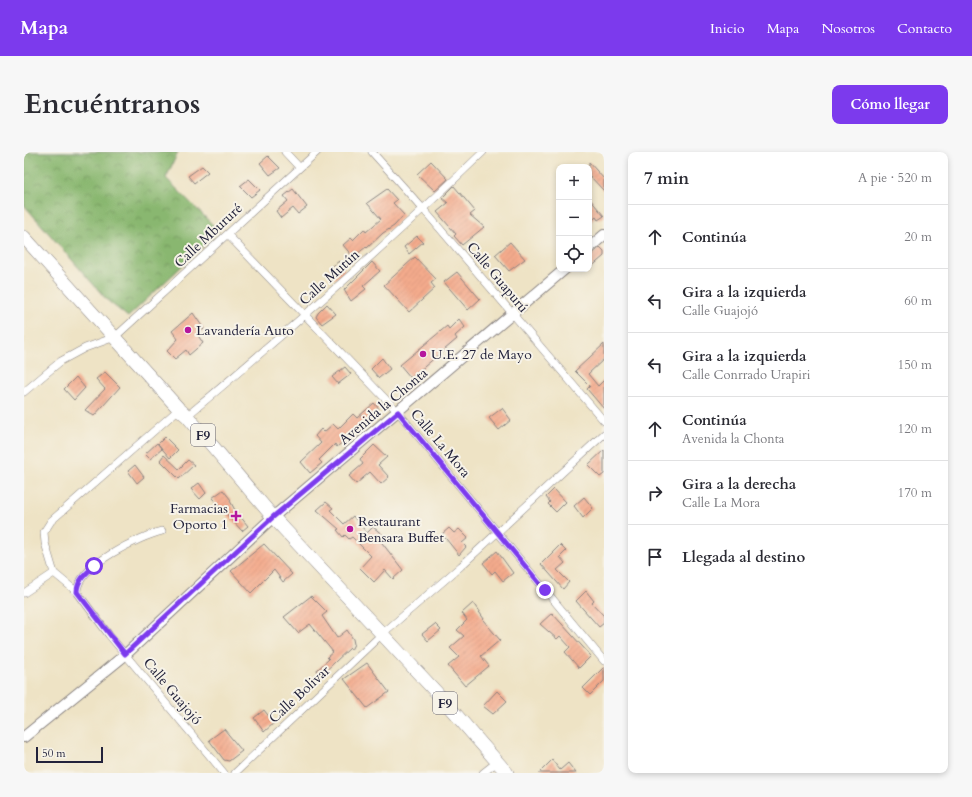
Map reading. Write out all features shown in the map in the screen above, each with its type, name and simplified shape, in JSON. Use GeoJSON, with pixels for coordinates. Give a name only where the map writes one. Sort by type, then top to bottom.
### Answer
{"type":"FeatureCollection","features":[{"type":"Feature","properties":{"kind":"highway","name":"F9"},"geometry":{"type":"LineString","coordinates":[[24,237],[183,413],[273,517],[382,634],[507,773]]}},
{"type":"Feature","properties":{"kind":"street"},"geometry":{"type":"LineString","coordinates":[[285,152],[299,167]]}},
{"type":"Feature","properties":{"kind":"street","name":"Calle Mbururé"},"geometry":{"type":"LineString","coordinates":[[115,337],[228,236],[299,167],[317,152]]}},
{"type":"Feature","properties":{"kind":"street","name":"Calle Guapurú"},"geometry":{"type":"LineString","coordinates":[[372,152],[424,210],[604,421]]}},
{"type":"Feature","properties":{"kind":"street","name":"Calle Mutún"},"geometry":{"type":"LineString","coordinates":[[54,573],[45,543],[44,532],[50,521],[306,316],[424,210],[483,152]]}},
{"type":"Feature","properties":{"kind":"street"},"geometry":{"type":"LineString","coordinates":[[592,245],[604,235]]}},
{"type":"Feature","properties":{"kind":"street","name":"Calle La Mora"},"geometry":{"type":"LineString","coordinates":[[228,236],[398,412],[604,661]]}},
{"type":"Feature","properties":{"kind":"street","name":"Avenida la Chonta"},"geometry":{"type":"LineString","coordinates":[[24,737],[125,654],[273,517],[562,272]]}},
{"type":"Feature","properties":{"kind":"street"},"geometry":{"type":"LineString","coordinates":[[24,392],[61,361],[85,348],[115,337]]}},
{"type":"Feature","properties":{"kind":"street","name":"Calle Bolivar"},"geometry":{"type":"LineString","coordinates":[[235,773],[382,634],[498,532],[604,434]]}},
{"type":"Feature","properties":{"kind":"street"},"geometry":{"type":"LineString","coordinates":[[77,592],[77,586],[82,578],[94,566],[137,540],[162,531]]}},
{"type":"Feature","properties":{"kind":"street"},"geometry":{"type":"LineString","coordinates":[[24,593],[54,573]]}},
{"type":"Feature","properties":{"kind":"street","name":"Calle Guajojó"},"geometry":{"type":"LineString","coordinates":[[54,573],[77,592],[125,654],[224,773]]}},
{"type":"Feature","properties":{"kind":"street"},"geometry":{"type":"LineString","coordinates":[[483,773],[497,762]]}},
{"type":"Feature","properties":{"kind":"green space"},"geometry":{"type":"Polygon","coordinates":[[[24,152],[178,152],[166,178],[219,231],[128,317],[107,300],[24,205],[24,152]]]}},
{"type":"Feature","properties":{"kind":"building"},"geometry":{"type":"Polygon","coordinates":[[[268,156],[280,168],[270,175],[260,163],[268,156]]]}},
{"type":"Feature","properties":{"kind":"building"},"geometry":{"type":"Polygon","coordinates":[[[431,161],[448,179],[435,191],[417,174],[431,161]]]}},
{"type":"Feature","properties":{"kind":"building"},"geometry":{"type":"Polygon","coordinates":[[[592,165],[604,179],[604,191],[592,178],[592,165]]]}},
{"type":"Feature","properties":{"kind":"building"},"geometry":{"type":"Polygon","coordinates":[[[202,166],[208,172],[194,183],[188,176],[202,166]]]}},
{"type":"Feature","properties":{"kind":"building"},"geometry":{"type":"Polygon","coordinates":[[[249,179],[260,190],[251,197],[240,186],[249,179]]]}},
{"type":"Feature","properties":{"kind":"building"},"geometry":{"type":"Polygon","coordinates":[[[454,186],[475,211],[470,215],[484,227],[462,245],[454,236],[456,234],[437,212],[448,203],[442,198],[454,186]]]}},
{"type":"Feature","properties":{"kind":"building"},"geometry":{"type":"Polygon","coordinates":[[[293,189],[307,207],[298,214],[293,208],[281,218],[276,211],[288,201],[284,196],[293,189]]]}},
{"type":"Feature","properties":{"kind":"building"},"geometry":{"type":"Polygon","coordinates":[[[387,189],[397,200],[393,203],[404,215],[394,226],[383,233],[367,248],[366,247],[353,257],[343,245],[351,238],[353,240],[364,229],[366,232],[381,219],[367,203],[387,189]]]}},
{"type":"Feature","properties":{"kind":"building"},"geometry":{"type":"Polygon","coordinates":[[[592,202],[604,216],[598,220],[596,217],[592,220],[592,202]]]}},
{"type":"Feature","properties":{"kind":"building"},"geometry":{"type":"Polygon","coordinates":[[[417,236],[423,242],[409,254],[404,247],[417,236]]]}},
{"type":"Feature","properties":{"kind":"building"},"geometry":{"type":"Polygon","coordinates":[[[510,242],[525,259],[509,271],[495,255],[510,242]]]}},
{"type":"Feature","properties":{"kind":"building"},"geometry":{"type":"Polygon","coordinates":[[[600,247],[604,251],[604,256],[592,266],[592,254],[600,247]]]}},
{"type":"Feature","properties":{"kind":"building"},"geometry":{"type":"Polygon","coordinates":[[[415,257],[436,279],[431,283],[435,288],[409,312],[384,285],[415,257]]]}},
{"type":"Feature","properties":{"kind":"building"},"geometry":{"type":"Polygon","coordinates":[[[339,261],[345,271],[335,279],[329,269],[339,261]]]}},
{"type":"Feature","properties":{"kind":"building"},"geometry":{"type":"Polygon","coordinates":[[[372,262],[380,271],[363,286],[366,289],[351,301],[344,290],[372,262]]]}},
{"type":"Feature","properties":{"kind":"building"},"geometry":{"type":"Polygon","coordinates":[[[457,272],[480,299],[468,310],[444,282],[457,272]]]}},
{"type":"Feature","properties":{"kind":"building"},"geometry":{"type":"Polygon","coordinates":[[[327,304],[336,314],[322,324],[316,317],[327,304]]]}},
{"type":"Feature","properties":{"kind":"building"},"geometry":{"type":"Polygon","coordinates":[[[193,313],[204,329],[197,334],[203,343],[189,355],[186,350],[175,359],[167,351],[178,339],[172,331],[193,313]]]}},
{"type":"Feature","properties":{"kind":"building"},"geometry":{"type":"Polygon","coordinates":[[[459,319],[465,327],[455,336],[457,339],[411,378],[400,365],[447,326],[449,329],[459,319]]]}},
{"type":"Feature","properties":{"kind":"building"},"geometry":{"type":"Polygon","coordinates":[[[604,344],[604,359],[588,374],[598,386],[604,380],[604,409],[587,389],[590,386],[575,371],[604,344]]]}},
{"type":"Feature","properties":{"kind":"building"},"geometry":{"type":"Polygon","coordinates":[[[382,358],[390,369],[379,378],[371,369],[382,358]]]}},
{"type":"Feature","properties":{"kind":"building"},"geometry":{"type":"Polygon","coordinates":[[[345,367],[351,374],[338,384],[332,377],[345,367]]]}},
{"type":"Feature","properties":{"kind":"building"},"geometry":{"type":"Polygon","coordinates":[[[105,372],[120,387],[94,416],[85,410],[105,389],[96,379],[105,372]]]}},
{"type":"Feature","properties":{"kind":"building"},"geometry":{"type":"Polygon","coordinates":[[[76,377],[85,388],[74,400],[64,389],[76,377]]]}},
{"type":"Feature","properties":{"kind":"building"},"geometry":{"type":"Polygon","coordinates":[[[374,403],[379,409],[337,447],[335,444],[319,460],[322,463],[310,473],[301,462],[321,443],[315,436],[321,429],[324,432],[333,424],[338,429],[353,414],[357,418],[374,403]]]}},
{"type":"Feature","properties":{"kind":"building"},"geometry":{"type":"Polygon","coordinates":[[[502,408],[511,420],[499,430],[489,418],[502,408]]]}},
{"type":"Feature","properties":{"kind":"building"},"geometry":{"type":"Polygon","coordinates":[[[165,437],[178,450],[170,458],[158,444],[165,437]]]}},
{"type":"Feature","properties":{"kind":"building"},"geometry":{"type":"Polygon","coordinates":[[[157,443],[162,449],[150,459],[145,454],[157,443]]]}},
{"type":"Feature","properties":{"kind":"building"},"geometry":{"type":"Polygon","coordinates":[[[374,445],[387,457],[378,465],[389,477],[381,484],[370,472],[356,484],[349,476],[363,464],[360,459],[374,445]]]}},
{"type":"Feature","properties":{"kind":"building"},"geometry":{"type":"Polygon","coordinates":[[[604,450],[604,474],[600,477],[588,465],[604,450]]]}},
{"type":"Feature","properties":{"kind":"building"},"geometry":{"type":"Polygon","coordinates":[[[164,455],[179,469],[188,460],[194,465],[179,479],[160,460],[164,455]]]}},
{"type":"Feature","properties":{"kind":"building"},"geometry":{"type":"Polygon","coordinates":[[[135,465],[144,477],[137,483],[128,471],[135,465]]]}},
{"type":"Feature","properties":{"kind":"building"},"geometry":{"type":"Polygon","coordinates":[[[199,483],[206,493],[200,499],[191,489],[199,483]]]}},
{"type":"Feature","properties":{"kind":"building"},"geometry":{"type":"Polygon","coordinates":[[[554,489],[566,502],[556,512],[548,504],[550,502],[546,497],[554,489]]]}},
{"type":"Feature","properties":{"kind":"building"},"geometry":{"type":"Polygon","coordinates":[[[223,490],[231,500],[230,501],[235,510],[248,526],[242,531],[212,498],[223,490]]]}},
{"type":"Feature","properties":{"kind":"building"},"geometry":{"type":"Polygon","coordinates":[[[584,497],[593,508],[583,518],[574,506],[584,497]]]}},
{"type":"Feature","properties":{"kind":"building"},"geometry":{"type":"Polygon","coordinates":[[[326,502],[333,508],[330,510],[344,524],[353,516],[367,533],[373,527],[383,535],[379,539],[403,570],[393,579],[385,570],[374,582],[360,568],[371,556],[352,537],[349,539],[345,535],[343,537],[337,530],[339,529],[317,510],[326,502]]]}},
{"type":"Feature","properties":{"kind":"building"},"geometry":{"type":"Polygon","coordinates":[[[449,528],[454,533],[459,529],[468,538],[462,543],[466,547],[459,555],[442,534],[449,528]]]}},
{"type":"Feature","properties":{"kind":"building"},"geometry":{"type":"Polygon","coordinates":[[[264,544],[292,574],[283,582],[274,570],[251,593],[231,571],[264,544]]]}},
{"type":"Feature","properties":{"kind":"building"},"geometry":{"type":"Polygon","coordinates":[[[560,545],[566,551],[560,557],[565,563],[557,570],[569,582],[563,589],[541,564],[560,545]]]}},
{"type":"Feature","properties":{"kind":"building"},"geometry":{"type":"Polygon","coordinates":[[[497,551],[513,573],[503,581],[495,571],[492,574],[483,563],[497,551]]]}},
{"type":"Feature","properties":{"kind":"building"},"geometry":{"type":"Polygon","coordinates":[[[586,591],[594,601],[592,603],[604,616],[604,623],[599,627],[576,601],[586,591]]]}},
{"type":"Feature","properties":{"kind":"building"},"geometry":{"type":"Polygon","coordinates":[[[311,596],[327,612],[322,616],[337,638],[347,630],[353,639],[354,644],[351,650],[350,648],[320,676],[317,670],[329,659],[327,657],[333,652],[310,624],[298,633],[284,617],[311,596]]]}},
{"type":"Feature","properties":{"kind":"building"},"geometry":{"type":"Polygon","coordinates":[[[473,603],[484,619],[483,620],[500,640],[481,656],[489,666],[465,686],[448,666],[459,657],[450,648],[464,636],[457,630],[467,620],[462,613],[473,603]]]}},
{"type":"Feature","properties":{"kind":"building"},"geometry":{"type":"Polygon","coordinates":[[[552,613],[591,656],[579,668],[565,652],[570,647],[560,636],[557,639],[540,624],[552,613]]]}},
{"type":"Feature","properties":{"kind":"building"},"geometry":{"type":"Polygon","coordinates":[[[435,624],[441,630],[428,641],[422,634],[435,624]]]}},
{"type":"Feature","properties":{"kind":"building"},"geometry":{"type":"Polygon","coordinates":[[[367,663],[389,692],[367,708],[344,679],[367,663]]]}},
{"type":"Feature","properties":{"kind":"building"},"geometry":{"type":"Polygon","coordinates":[[[604,667],[604,681],[590,695],[583,688],[604,667]]]}},
{"type":"Feature","properties":{"kind":"building"},"geometry":{"type":"Polygon","coordinates":[[[497,691],[507,701],[493,714],[483,706],[497,691]]]}},
{"type":"Feature","properties":{"kind":"building"},"geometry":{"type":"Polygon","coordinates":[[[264,710],[274,723],[264,732],[254,718],[264,710]]]}},
{"type":"Feature","properties":{"kind":"building"},"geometry":{"type":"Polygon","coordinates":[[[224,729],[242,751],[229,761],[224,760],[209,740],[224,729]]]}},
{"type":"Feature","properties":{"kind":"building"},"geometry":{"type":"Polygon","coordinates":[[[552,760],[560,770],[568,763],[576,773],[539,773],[552,760]]]}},
{"type":"Feature","properties":{"kind":"place","name":"Lavandería Auto"},"geometry":{"type":"Point","coordinates":[188,330]}},
{"type":"Feature","properties":{"kind":"place","name":"U.E. 27 de Mayo"},"geometry":{"type":"Point","coordinates":[423,354]}},
{"type":"Feature","properties":{"kind":"place","name":"Farmacias Oporto 1"},"geometry":{"type":"Point","coordinates":[236,516]}},
{"type":"Feature","properties":{"kind":"place","name":"Restaurant Bensara Buffet"},"geometry":{"type":"Point","coordinates":[350,529]}},
{"type":"Feature","properties":{"kind":"route"},"geometry":{"type":"LineString","coordinates":[[94,566],[82,578],[77,586],[77,592],[125,654],[273,517],[398,412],[545,590]]}}]}
